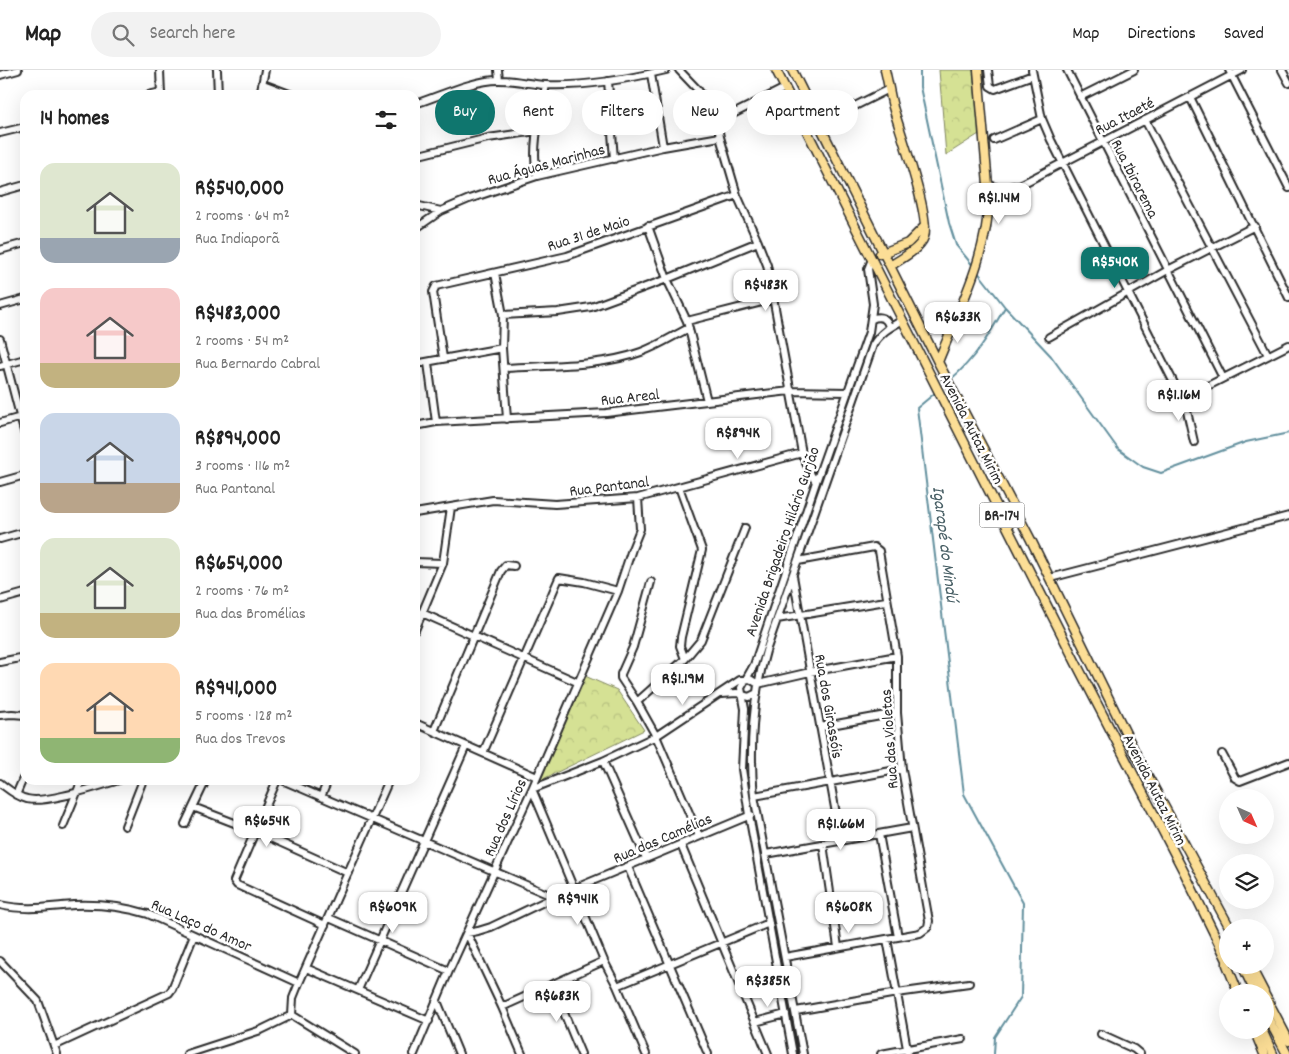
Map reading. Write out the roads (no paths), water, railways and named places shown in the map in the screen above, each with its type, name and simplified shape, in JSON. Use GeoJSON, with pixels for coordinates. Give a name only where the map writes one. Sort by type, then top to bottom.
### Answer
{"type":"FeatureCollection","features":[{"type":"Feature","properties":{"kind":"main road","name":"Avenida Autaz Mirim"},"geometry":{"type":"LineString","coordinates":[[776,70],[1219,944]]}},
{"type":"Feature","properties":{"kind":"main road","name":"Avenida Autaz Mirim"},"geometry":{"type":"LineString","coordinates":[[792,70],[802,90]]}},
{"type":"Feature","properties":{"kind":"main road"},"geometry":{"type":"LineString","coordinates":[[885,70],[922,208],[925,226],[924,238],[919,245],[890,266]]}},
{"type":"Feature","properties":{"kind":"main road"},"geometry":{"type":"LineString","coordinates":[[938,362],[982,249],[989,215],[978,70]]}},
{"type":"Feature","properties":{"kind":"main road","name":"Avenida Autaz Mirim"},"geometry":{"type":"LineString","coordinates":[[824,135],[938,362],[1050,578],[1137,756],[1225,919]]}},
{"type":"Feature","properties":{"kind":"main road"},"geometry":{"type":"LineString","coordinates":[[872,259],[908,243],[925,226]]}},
{"type":"Feature","properties":{"kind":"main road"},"geometry":{"type":"LineString","coordinates":[[1222,913],[1224,919]]}},
{"type":"Feature","properties":{"kind":"main road"},"geometry":{"type":"LineString","coordinates":[[1274,1013],[1289,1041]]}},
{"type":"Feature","properties":{"kind":"main road"},"geometry":{"type":"LineString","coordinates":[[1274,1030],[1287,1054]]}},
{"type":"Feature","properties":{"kind":"main road"},"geometry":{"type":"LineString","coordinates":[[1258,1039],[1264,1054]]}},
{"type":"Feature","properties":{"kind":"main road"},"geometry":{"type":"LineString","coordinates":[[1266,1039],[1272,1054]]}},
{"type":"Feature","properties":{"kind":"street"},"geometry":{"type":"LineString","coordinates":[[0,75],[18,70]]}},
{"type":"Feature","properties":{"kind":"street"},"geometry":{"type":"LineString","coordinates":[[160,70],[161,90]]}},
{"type":"Feature","properties":{"kind":"street"},"geometry":{"type":"LineString","coordinates":[[217,70],[218,90]]}},
{"type":"Feature","properties":{"kind":"street"},"geometry":{"type":"LineString","coordinates":[[261,90],[265,70]]}},
{"type":"Feature","properties":{"kind":"street"},"geometry":{"type":"LineString","coordinates":[[498,70],[499,80]]}},
{"type":"Feature","properties":{"kind":"street"},"geometry":{"type":"LineString","coordinates":[[420,102],[459,89],[499,80],[546,85],[608,81],[666,70]]}},
{"type":"Feature","properties":{"kind":"street"},"geometry":{"type":"LineString","coordinates":[[679,70],[697,90]]}},
{"type":"Feature","properties":{"kind":"street"},"geometry":{"type":"LineString","coordinates":[[988,70],[990,86],[995,89],[1032,73],[1042,119],[1180,395],[1184,398],[1194,442]]}},
{"type":"Feature","properties":{"kind":"street","name":"Rua Ibirarema"},"geometry":{"type":"LineString","coordinates":[[1067,70],[1223,378]]}},
{"type":"Feature","properties":{"kind":"street"},"geometry":{"type":"LineString","coordinates":[[1080,97],[1134,70]]}},
{"type":"Feature","properties":{"kind":"street","name":"Rua Itaeté"},"geometry":{"type":"LineString","coordinates":[[989,215],[999,198],[1018,186],[1190,97],[1230,73],[1242,70]]}},
{"type":"Feature","properties":{"kind":"street"},"geometry":{"type":"LineString","coordinates":[[1282,70],[1289,83]]}},
{"type":"Feature","properties":{"kind":"street"},"geometry":{"type":"LineString","coordinates":[[1230,73],[1289,188]]}},
{"type":"Feature","properties":{"kind":"street"},"geometry":{"type":"LineString","coordinates":[[651,74],[663,147]]}},
{"type":"Feature","properties":{"kind":"street"},"geometry":{"type":"LineString","coordinates":[[608,81],[614,159]]}},
{"type":"Feature","properties":{"kind":"street"},"geometry":{"type":"LineString","coordinates":[[262,84],[278,90]]}},
{"type":"Feature","properties":{"kind":"street"},"geometry":{"type":"LineString","coordinates":[[545,90],[546,85]]}},
{"type":"Feature","properties":{"kind":"street"},"geometry":{"type":"LineString","coordinates":[[737,112],[784,88]]}},
{"type":"Feature","properties":{"kind":"street"},"geometry":{"type":"LineString","coordinates":[[858,104],[889,89]]}},
{"type":"Feature","properties":{"kind":"street"},"geometry":{"type":"LineString","coordinates":[[1190,97],[1289,298]]}},
{"type":"Feature","properties":{"kind":"street"},"geometry":{"type":"LineString","coordinates":[[994,140],[1042,119]]}},
{"type":"Feature","properties":{"kind":"street"},"geometry":{"type":"LineString","coordinates":[[1145,120],[1268,355]]}},
{"type":"Feature","properties":{"kind":"street"},"geometry":{"type":"LineString","coordinates":[[0,133],[20,128]]}},
{"type":"Feature","properties":{"kind":"street"},"geometry":{"type":"LineString","coordinates":[[420,155],[488,138],[509,135]]}},
{"type":"Feature","properties":{"kind":"street"},"geometry":{"type":"LineString","coordinates":[[537,135],[535,158],[537,176]]}},
{"type":"Feature","properties":{"kind":"street"},"geometry":{"type":"LineString","coordinates":[[720,137],[737,195],[767,265],[802,453],[808,469],[816,482]]}},
{"type":"Feature","properties":{"kind":"street","name":"Rua Águas Marinhas"},"geometry":{"type":"LineString","coordinates":[[420,226],[442,211],[493,190],[537,176],[663,147],[720,137]]}},
{"type":"Feature","properties":{"kind":"street","name":"Rua Itaeté"},"geometry":{"type":"LineString","coordinates":[[988,184],[1000,189],[1018,186]]}},
{"type":"Feature","properties":{"kind":"street"},"geometry":{"type":"LineString","coordinates":[[0,192],[20,186]]}},
{"type":"Feature","properties":{"kind":"street","name":"Rua 31 de Maio"},"geometry":{"type":"LineString","coordinates":[[443,358],[433,292],[436,286],[566,256],[737,195]]}},
{"type":"Feature","properties":{"kind":"street"},"geometry":{"type":"LineString","coordinates":[[420,206],[442,211]]}},
{"type":"Feature","properties":{"kind":"street"},"geometry":{"type":"LineString","coordinates":[[648,226],[667,279],[687,321],[707,401]]}},
{"type":"Feature","properties":{"kind":"street"},"geometry":{"type":"LineString","coordinates":[[1049,337],[1168,270],[1255,226]]}},
{"type":"Feature","properties":{"kind":"street"},"geometry":{"type":"LineString","coordinates":[[503,315],[558,312],[591,307],[758,242]]}},
{"type":"Feature","properties":{"kind":"street"},"geometry":{"type":"LineString","coordinates":[[0,250],[20,244]]}},
{"type":"Feature","properties":{"kind":"street","name":"Avenida Brigadeiro Hilário Gurjão"},"geometry":{"type":"LineString","coordinates":[[793,1054],[768,923],[742,769],[745,709],[742,685],[754,665],[862,354],[872,319],[873,304],[868,269],[872,259]]}},
{"type":"Feature","properties":{"kind":"street"},"geometry":{"type":"LineString","coordinates":[[495,273],[503,315],[502,348],[505,368],[507,419]]}},
{"type":"Feature","properties":{"kind":"street"},"geometry":{"type":"LineString","coordinates":[[687,321],[774,299]]}},
{"type":"Feature","properties":{"kind":"street"},"geometry":{"type":"LineString","coordinates":[[0,306],[20,300]]}},
{"type":"Feature","properties":{"kind":"street"},"geometry":{"type":"LineString","coordinates":[[872,319],[879,317],[884,319],[888,322],[889,328]]}},
{"type":"Feature","properties":{"kind":"street","name":"Avenida Brigadeiro Hilário Gurjão"},"geometry":{"type":"LineString","coordinates":[[803,1054],[754,796],[752,746],[758,684],[766,651],[873,345],[878,337],[903,320]]}},
{"type":"Feature","properties":{"kind":"street"},"geometry":{"type":"LineString","coordinates":[[505,368],[603,361],[620,358],[640,352],[689,328]]}},
{"type":"Feature","properties":{"kind":"street"},"geometry":{"type":"LineString","coordinates":[[0,339],[3,365],[20,411]]}},
{"type":"Feature","properties":{"kind":"street"},"geometry":{"type":"LineString","coordinates":[[1184,398],[1289,345]]}},
{"type":"Feature","properties":{"kind":"street"},"geometry":{"type":"LineString","coordinates":[[420,364],[502,348]]}},
{"type":"Feature","properties":{"kind":"street"},"geometry":{"type":"LineString","coordinates":[[3,365],[20,360]]}},
{"type":"Feature","properties":{"kind":"street"},"geometry":{"type":"LineString","coordinates":[[428,363],[436,422]]}},
{"type":"Feature","properties":{"kind":"street","name":"Rua Areal"},"geometry":{"type":"LineString","coordinates":[[420,425],[436,422],[606,413],[790,391],[848,392]]}},
{"type":"Feature","properties":{"kind":"street"},"geometry":{"type":"LineString","coordinates":[[0,422],[20,417]]}},
{"type":"Feature","properties":{"kind":"street","name":"Rua Pantanal"},"geometry":{"type":"LineString","coordinates":[[420,512],[493,500],[555,504],[638,498],[802,453]]}},
{"type":"Feature","properties":{"kind":"street"},"geometry":{"type":"LineString","coordinates":[[0,482],[20,476]]}},
{"type":"Feature","properties":{"kind":"street"},"geometry":{"type":"LineString","coordinates":[[679,487],[702,550],[681,637],[680,646],[685,659]]}},
{"type":"Feature","properties":{"kind":"street","name":"Rua dos Lírios"},"geometry":{"type":"LineString","coordinates":[[414,1054],[618,590],[640,529],[638,498]]}},
{"type":"Feature","properties":{"kind":"street"},"geometry":{"type":"LineString","coordinates":[[420,618],[443,563],[450,506]]}},
{"type":"Feature","properties":{"kind":"street"},"geometry":{"type":"LineString","coordinates":[[1050,578],[1289,516]]}},
{"type":"Feature","properties":{"kind":"street"},"geometry":{"type":"LineString","coordinates":[[637,702],[697,647],[705,633],[745,528]]}},
{"type":"Feature","properties":{"kind":"street"},"geometry":{"type":"LineString","coordinates":[[0,539],[20,533]]}},
{"type":"Feature","properties":{"kind":"street","name":"Rua das Violetas"},"geometry":{"type":"LineString","coordinates":[[798,562],[865,549],[876,548],[879,551],[886,601],[897,656],[897,713],[902,769],[929,921],[928,927],[925,930],[917,934],[898,937]]}},
{"type":"Feature","properties":{"kind":"street"},"geometry":{"type":"LineString","coordinates":[[420,562],[443,563]]}},
{"type":"Feature","properties":{"kind":"street"},"geometry":{"type":"LineString","coordinates":[[434,731],[501,571],[506,566],[514,566]]}},
{"type":"Feature","properties":{"kind":"street","name":"Rua dos Girassóis"},"geometry":{"type":"LineString","coordinates":[[793,575],[841,841]]}},
{"type":"Feature","properties":{"kind":"street"},"geometry":{"type":"LineString","coordinates":[[483,753],[559,578],[618,590]]}},
{"type":"Feature","properties":{"kind":"street"},"geometry":{"type":"LineString","coordinates":[[651,582],[633,647],[621,674],[623,683],[637,702],[656,736],[700,836]]}},
{"type":"Feature","properties":{"kind":"street"},"geometry":{"type":"LineString","coordinates":[[0,600],[20,594]]}},
{"type":"Feature","properties":{"kind":"street"},"geometry":{"type":"LineString","coordinates":[[777,619],[886,601]]}},
{"type":"Feature","properties":{"kind":"street"},"geometry":{"type":"LineString","coordinates":[[422,613],[577,682]]}},
{"type":"Feature","properties":{"kind":"street"},"geometry":{"type":"LineString","coordinates":[[646,1054],[617,986],[604,961],[532,789],[603,761],[656,736],[740,680],[753,680],[758,684],[897,656]]}},
{"type":"Feature","properties":{"kind":"street"},"geometry":{"type":"LineString","coordinates":[[0,662],[20,658]]}},
{"type":"Feature","properties":{"kind":"street"},"geometry":{"type":"LineString","coordinates":[[721,694],[742,694],[749,697],[757,694]]}},
{"type":"Feature","properties":{"kind":"street"},"geometry":{"type":"LineString","coordinates":[[820,727],[897,713]]}},
{"type":"Feature","properties":{"kind":"street"},"geometry":{"type":"LineString","coordinates":[[0,715],[20,715]]}},
{"type":"Feature","properties":{"kind":"street"},"geometry":{"type":"LineString","coordinates":[[420,725],[537,777]]}},
{"type":"Feature","properties":{"kind":"street"},"geometry":{"type":"LineString","coordinates":[[358,990],[466,746]]}},
{"type":"Feature","properties":{"kind":"street"},"geometry":{"type":"LineString","coordinates":[[1222,754],[1235,778],[1240,781],[1289,762]]}},
{"type":"Feature","properties":{"kind":"street"},"geometry":{"type":"LineString","coordinates":[[603,761],[646,858]]}},
{"type":"Feature","properties":{"kind":"street"},"geometry":{"type":"LineString","coordinates":[[754,796],[902,769]]}},
{"type":"Feature","properties":{"kind":"street"},"geometry":{"type":"LineString","coordinates":[[0,783],[24,799],[41,800],[100,785]]}},
{"type":"Feature","properties":{"kind":"street"},"geometry":{"type":"LineString","coordinates":[[16,795],[20,785]]}},
{"type":"Feature","properties":{"kind":"street"},"geometry":{"type":"LineString","coordinates":[[63,826],[80,785]]}},
{"type":"Feature","properties":{"kind":"street"},"geometry":{"type":"LineString","coordinates":[[125,826],[141,785]]}},
{"type":"Feature","properties":{"kind":"street"},"geometry":{"type":"LineString","coordinates":[[185,824],[204,785]]}},
{"type":"Feature","properties":{"kind":"street"},"geometry":{"type":"LineString","coordinates":[[275,785],[234,881],[237,885],[325,925]]}},
{"type":"Feature","properties":{"kind":"street"},"geometry":{"type":"LineString","coordinates":[[293,785],[422,842],[554,897]]}},
{"type":"Feature","properties":{"kind":"street"},"geometry":{"type":"LineString","coordinates":[[321,797],[326,785]]}},
{"type":"Feature","properties":{"kind":"street"},"geometry":{"type":"LineString","coordinates":[[292,1015],[293,998],[299,983],[387,785]]}},
{"type":"Feature","properties":{"kind":"street"},"geometry":{"type":"LineString","coordinates":[[193,807],[255,831],[348,873]]}},
{"type":"Feature","properties":{"kind":"street","name":"Rua das Camélias"},"geometry":{"type":"LineString","coordinates":[[467,933],[478,932],[646,858],[757,814]]}},
{"type":"Feature","properties":{"kind":"street"},"geometry":{"type":"LineString","coordinates":[[766,854],[912,828]]}},
{"type":"Feature","properties":{"kind":"street"},"geometry":{"type":"LineString","coordinates":[[785,957],[898,937],[879,834]]}},
{"type":"Feature","properties":{"kind":"street"},"geometry":{"type":"LineString","coordinates":[[823,844],[838,947]]}},
{"type":"Feature","properties":{"kind":"street"},"geometry":{"type":"LineString","coordinates":[[680,845],[768,1054]]}},
{"type":"Feature","properties":{"kind":"street"},"geometry":{"type":"LineString","coordinates":[[628,867],[708,1054]]}},
{"type":"Feature","properties":{"kind":"street","name":"Rua Laço do Amor"},"geometry":{"type":"LineString","coordinates":[[0,905],[24,910],[77,905],[129,908],[148,914],[299,983]]}},
{"type":"Feature","properties":{"kind":"street"},"geometry":{"type":"LineString","coordinates":[[329,918],[449,971]]}},
{"type":"Feature","properties":{"kind":"street"},"geometry":{"type":"LineString","coordinates":[[617,986],[768,923]]}},
{"type":"Feature","properties":{"kind":"street"},"geometry":{"type":"LineString","coordinates":[[467,933],[522,1054]]}},
{"type":"Feature","properties":{"kind":"street"},"geometry":{"type":"LineString","coordinates":[[54,1046],[169,993],[194,936]]}},
{"type":"Feature","properties":{"kind":"street"},"geometry":{"type":"LineString","coordinates":[[887,939],[908,1052]]}},
{"type":"Feature","properties":{"kind":"street"},"geometry":{"type":"LineString","coordinates":[[0,961],[38,1001],[57,1054]]}},
{"type":"Feature","properties":{"kind":"street"},"geometry":{"type":"LineString","coordinates":[[502,1008],[604,961]]}},
{"type":"Feature","properties":{"kind":"street"},"geometry":{"type":"LineString","coordinates":[[306,968],[429,1021]]}},
{"type":"Feature","properties":{"kind":"street"},"geometry":{"type":"LineString","coordinates":[[796,1011],[897,993],[969,983]]}},
{"type":"Feature","properties":{"kind":"street"},"geometry":{"type":"LineString","coordinates":[[552,984],[582,1054]]}},
{"type":"Feature","properties":{"kind":"street"},"geometry":{"type":"LineString","coordinates":[[437,1001],[459,1054]]}},
{"type":"Feature","properties":{"kind":"street"},"geometry":{"type":"LineString","coordinates":[[755,1022],[786,1014]]}},
{"type":"Feature","properties":{"kind":"street"},"geometry":{"type":"LineString","coordinates":[[187,1054],[267,1028],[292,1015]]}},
{"type":"Feature","properties":{"kind":"street"},"geometry":{"type":"LineString","coordinates":[[292,1015],[355,1054]]}},
{"type":"Feature","properties":{"kind":"street"},"geometry":{"type":"LineString","coordinates":[[1101,1034],[1134,1049],[1140,1054]]}},
{"type":"Feature","properties":{"kind":"street"},"geometry":{"type":"LineString","coordinates":[[881,1054],[908,1052],[963,1039]]}},
{"type":"Feature","properties":{"kind":"waterway","name":"Igarapé do Mindú"},"geometry":{"type":"LineString","coordinates":[[920,70],[920,87],[949,223],[956,245],[974,267]]}},
{"type":"Feature","properties":{"kind":"waterway","name":"Igarapé do Mindú"},"geometry":{"type":"LineString","coordinates":[[950,380],[967,364],[981,346],[1005,307],[977,271]]}},
{"type":"Feature","properties":{"kind":"waterway"},"geometry":{"type":"LineString","coordinates":[[1005,307],[1051,356],[1118,449],[1143,467],[1161,473],[1246,442],[1289,433]]}},
{"type":"Feature","properties":{"kind":"waterway","name":"Igarapé do Mindú"},"geometry":{"type":"LineString","coordinates":[[935,393],[917,408],[964,794],[1023,903],[1021,997],[995,1037],[994,1054]]}}]}
